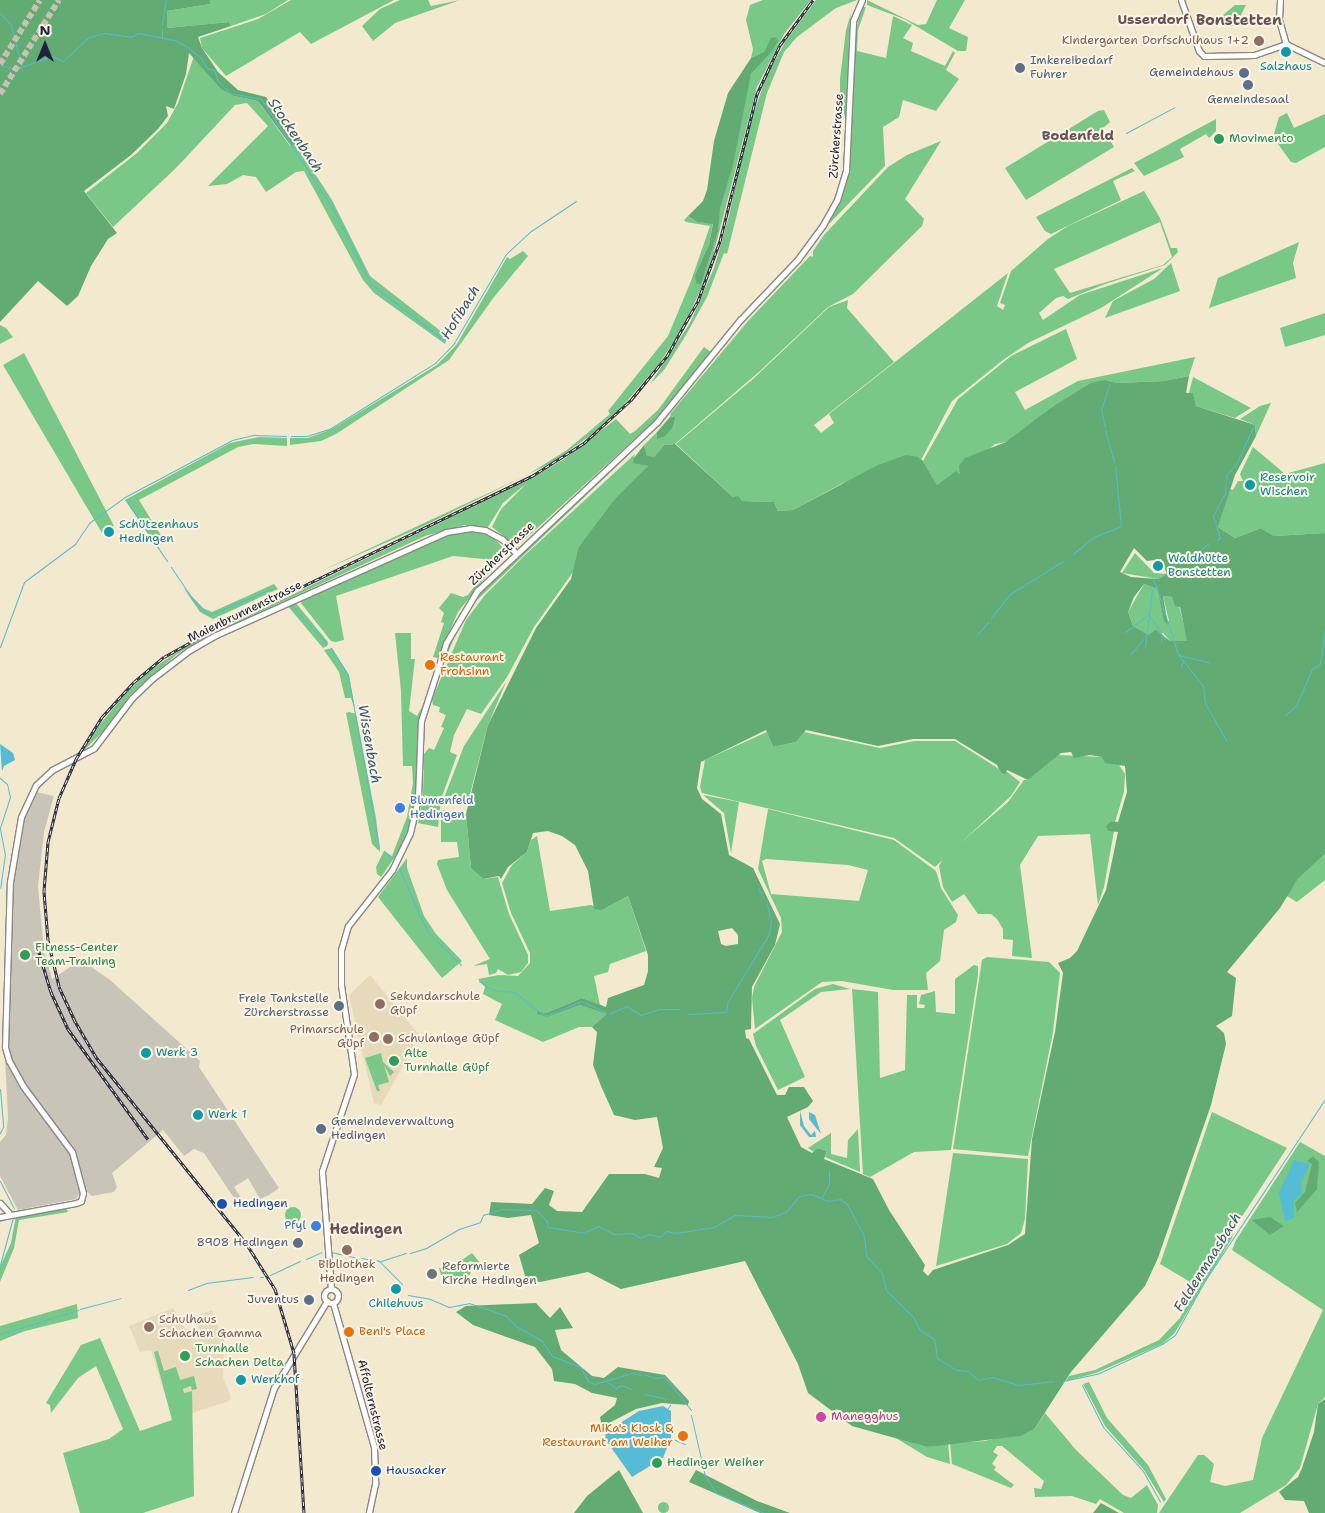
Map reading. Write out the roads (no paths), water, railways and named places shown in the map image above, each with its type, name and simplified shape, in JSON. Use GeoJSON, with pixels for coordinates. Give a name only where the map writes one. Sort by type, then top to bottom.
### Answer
{"type":"FeatureCollection","features":[{"type":"Feature","properties":{"kind":"main road","name":"Zürcherstrasse"},"geometry":{"type":"LineString","coordinates":[[333,1303],[338,1296],[331,1290],[322,1171],[354,1074],[341,986],[342,941],[355,915],[392,870],[410,833],[419,791],[421,721],[446,643],[477,591],[657,422],[740,320],[798,259],[823,225],[837,200],[846,171],[853,21],[862,0]]}},
{"type":"Feature","properties":{"kind":"main road"},"geometry":{"type":"LineString","coordinates":[[1181,0],[1198,51],[1204,56],[1254,55],[1286,44],[1325,63]]}},
{"type":"Feature","properties":{"kind":"main road"},"geometry":{"type":"LineString","coordinates":[[1280,0],[1279,20],[1286,44]]}},
{"type":"Feature","properties":{"kind":"main road","name":"Maienbrunnenstrasse"},"geometry":{"type":"LineString","coordinates":[[9,1213],[69,1204],[82,1198],[79,1170],[72,1152],[23,1086],[9,1061],[5,1048],[9,892],[21,817],[32,791],[52,770],[100,743],[128,702],[153,678],[182,655],[216,635],[446,532],[470,528],[485,530],[502,539],[516,553]]}},
{"type":"Feature","properties":{"kind":"main road"},"geometry":{"type":"LineString","coordinates":[[0,1203],[9,1213],[0,1217]]}},
{"type":"Feature","properties":{"kind":"main road"},"geometry":{"type":"LineString","coordinates":[[234,1513],[264,1415],[276,1384],[326,1301],[325,1293],[331,1290]]}},
{"type":"Feature","properties":{"kind":"main road"},"geometry":{"type":"LineString","coordinates":[[326,1301],[333,1303]]}},
{"type":"Feature","properties":{"kind":"main road","name":"Affolternstrasse"},"geometry":{"type":"LineString","coordinates":[[333,1303],[374,1446],[375,1484],[369,1513]]}},
{"type":"Feature","properties":{"kind":"water"},"geometry":{"type":"Polygon","coordinates":[[[0,744],[13,753],[15,760],[4,766],[2,771],[0,744]]]}},
{"type":"Feature","properties":{"kind":"water"},"geometry":{"type":"Polygon","coordinates":[[[800,1111],[804,1126],[811,1135],[815,1131],[816,1137],[809,1137],[800,1125],[800,1111]]]}},
{"type":"Feature","properties":{"kind":"water"},"geometry":{"type":"Polygon","coordinates":[[[809,1112],[815,1115],[821,1134],[809,1119],[809,1112]]]}},
{"type":"Feature","properties":{"kind":"water"},"geometry":{"type":"Polygon","coordinates":[[[1294,1160],[1310,1164],[1301,1183],[1302,1194],[1294,1200],[1294,1218],[1285,1221],[1279,1193],[1294,1160]]]}},
{"type":"Feature","properties":{"kind":"water","name":"Hedinger Weiher"},"geometry":{"type":"Polygon","coordinates":[[[663,1406],[671,1411],[671,1437],[663,1458],[632,1477],[605,1439],[606,1432],[639,1411],[663,1406]]]}},
{"type":"Feature","properties":{"kind":"waterway"},"geometry":{"type":"LineString","coordinates":[[162,24],[166,0]]}},
{"type":"Feature","properties":{"kind":"waterway"},"geometry":{"type":"LineString","coordinates":[[0,13],[11,25],[21,65]]}},
{"type":"Feature","properties":{"kind":"waterway","name":"Stockenbach"},"geometry":{"type":"LineString","coordinates":[[162,29],[162,38]]}},
{"type":"Feature","properties":{"kind":"waterway","name":"Stockenbach"},"geometry":{"type":"LineString","coordinates":[[0,65],[16,69],[52,56],[63,61],[89,37],[104,33],[131,37],[138,33],[175,40],[187,47],[201,58],[207,68],[214,70],[218,81],[230,93],[261,99],[332,207],[371,284],[445,341]]}},
{"type":"Feature","properties":{"kind":"waterway"},"geometry":{"type":"LineString","coordinates":[[1126,133],[1175,107]]}},
{"type":"Feature","properties":{"kind":"waterway","name":"Hofibach"},"geometry":{"type":"LineString","coordinates":[[291,436],[307,436],[331,428],[435,363],[454,343],[506,254],[531,231],[576,201]]}},
{"type":"Feature","properties":{"kind":"waterway"},"geometry":{"type":"LineString","coordinates":[[1105,427],[1101,410],[1110,383]]}},
{"type":"Feature","properties":{"kind":"waterway"},"geometry":{"type":"LineString","coordinates":[[1217,540],[1220,538],[1213,516],[1225,492],[1227,474],[1236,464],[1255,423]]}},
{"type":"Feature","properties":{"kind":"waterway"},"geometry":{"type":"LineString","coordinates":[[1105,430],[1114,462]]}},
{"type":"Feature","properties":{"kind":"waterway","name":"Hofibach"},"geometry":{"type":"LineString","coordinates":[[123,498],[232,440],[254,435],[286,436]]}},
{"type":"Feature","properties":{"kind":"waterway"},"geometry":{"type":"LineString","coordinates":[[1073,554],[1093,537],[1121,526],[1115,466]]}},
{"type":"Feature","properties":{"kind":"waterway","name":"Hofibach"},"geometry":{"type":"LineString","coordinates":[[0,647],[24,582],[75,544],[89,523],[122,499]]}},
{"type":"Feature","properties":{"kind":"waterway","name":"Wissenbach"},"geometry":{"type":"LineString","coordinates":[[128,503],[167,561]]}},
{"type":"Feature","properties":{"kind":"waterway"},"geometry":{"type":"LineString","coordinates":[[1198,552],[1209,543]]}},
{"type":"Feature","properties":{"kind":"waterway"},"geometry":{"type":"LineString","coordinates":[[1165,574],[1176,562],[1195,553]]}},
{"type":"Feature","properties":{"kind":"waterway"},"geometry":{"type":"LineString","coordinates":[[991,618],[1010,594],[1063,561]]}},
{"type":"Feature","properties":{"kind":"waterway","name":"Wissenbach"},"geometry":{"type":"LineString","coordinates":[[171,567],[194,601],[209,615],[274,588]]}},
{"type":"Feature","properties":{"kind":"waterway"},"geometry":{"type":"LineString","coordinates":[[1145,647],[1152,590],[1156,586],[1153,580]]}},
{"type":"Feature","properties":{"kind":"waterway"},"geometry":{"type":"LineString","coordinates":[[1156,586],[1178,654],[1203,686],[1205,703],[1226,740]]}},
{"type":"Feature","properties":{"kind":"waterway","name":"Wissenbach"},"geometry":{"type":"LineString","coordinates":[[291,605],[327,644]]}},
{"type":"Feature","properties":{"kind":"waterway"},"geometry":{"type":"LineString","coordinates":[[1148,613],[1165,639]]}},
{"type":"Feature","properties":{"kind":"waterway"},"geometry":{"type":"LineString","coordinates":[[1125,632],[1147,616]]}},
{"type":"Feature","properties":{"kind":"waterway"},"geometry":{"type":"LineString","coordinates":[[976,636],[988,622]]}},
{"type":"Feature","properties":{"kind":"waterway"},"geometry":{"type":"LineString","coordinates":[[1285,715],[1296,706],[1312,669],[1320,664],[1325,628]]}},
{"type":"Feature","properties":{"kind":"waterway"},"geometry":{"type":"LineString","coordinates":[[1161,642],[1162,635]]}},
{"type":"Feature","properties":{"kind":"waterway"},"geometry":{"type":"LineString","coordinates":[[1131,654],[1143,639]]}},
{"type":"Feature","properties":{"kind":"waterway","name":"Wissenbach"},"geometry":{"type":"LineString","coordinates":[[331,648],[348,675],[379,848]]}},
{"type":"Feature","properties":{"kind":"waterway"},"geometry":{"type":"LineString","coordinates":[[1179,655],[1210,663]]}},
{"type":"Feature","properties":{"kind":"waterway"},"geometry":{"type":"LineString","coordinates":[[1181,667],[1183,661]]}},
{"type":"Feature","properties":{"kind":"waterway","name":"Hofibach"},"geometry":{"type":"LineString","coordinates":[[0,778],[7,784],[10,797],[0,828]]}},
{"type":"Feature","properties":{"kind":"waterway","name":"Hofibach"},"geometry":{"type":"LineString","coordinates":[[0,829],[5,854],[0,888]]}},
{"type":"Feature","properties":{"kind":"waterway","name":"Wissenbach"},"geometry":{"type":"LineString","coordinates":[[384,851],[392,858]]}},
{"type":"Feature","properties":{"kind":"waterway","name":"Wissenbach"},"geometry":{"type":"LineString","coordinates":[[399,868],[427,931],[461,965]]}},
{"type":"Feature","properties":{"kind":"waterway","name":"Wissenbach"},"geometry":{"type":"LineString","coordinates":[[758,888],[763,898]]}},
{"type":"Feature","properties":{"kind":"waterway","name":"Wissenbach"},"geometry":{"type":"LineString","coordinates":[[688,1014],[726,1012],[728,1001],[769,934],[771,921],[767,904]]}},
{"type":"Feature","properties":{"kind":"waterway","name":"Wissenbach"},"geometry":{"type":"LineString","coordinates":[[479,981],[492,990],[514,992],[541,1013],[548,1015],[581,1001],[606,1012]]}},
{"type":"Feature","properties":{"kind":"waterway","name":"Wissenbach"},"geometry":{"type":"LineString","coordinates":[[609,1014],[626,1006],[641,1015],[660,1009],[679,1009]]}},
{"type":"Feature","properties":{"kind":"waterway","name":"Hofibach"},"geometry":{"type":"LineString","coordinates":[[0,1089],[3,1127],[0,1133]]}},
{"type":"Feature","properties":{"kind":"waterway","name":"Feldenmaasbach"},"geometry":{"type":"LineString","coordinates":[[1063,1381],[1097,1374],[1162,1344],[1175,1335],[1204,1282],[1325,1099]]}},
{"type":"Feature","properties":{"kind":"waterway"},"geometry":{"type":"LineString","coordinates":[[822,1197],[829,1184],[829,1171]]}},
{"type":"Feature","properties":{"kind":"waterway","name":"Hofibach"},"geometry":{"type":"LineString","coordinates":[[0,1181],[14,1209]]}},
{"type":"Feature","properties":{"kind":"waterway"},"geometry":{"type":"LineString","coordinates":[[410,1253],[426,1248],[459,1229],[480,1222],[483,1215],[501,1209],[536,1210],[547,1221],[548,1227],[584,1233],[598,1226],[614,1234],[633,1233],[640,1238],[649,1234],[660,1237],[666,1231],[676,1233],[714,1227],[735,1215],[772,1217],[786,1212],[799,1196],[811,1194],[828,1201],[840,1199],[847,1204],[864,1236],[866,1256],[882,1273],[886,1290],[913,1317],[920,1330],[934,1339],[937,1358],[956,1370],[968,1371],[978,1380],[992,1377],[1018,1385],[1054,1381]]}},
{"type":"Feature","properties":{"kind":"waterway","name":"Hofibach"},"geometry":{"type":"LineString","coordinates":[[0,1265],[13,1217]]}},
{"type":"Feature","properties":{"kind":"waterway"},"geometry":{"type":"LineString","coordinates":[[306,1259],[322,1252]]}},
{"type":"Feature","properties":{"kind":"waterway"},"geometry":{"type":"LineString","coordinates":[[331,1252],[357,1258]]}},
{"type":"Feature","properties":{"kind":"waterway"},"geometry":{"type":"LineString","coordinates":[[361,1258],[381,1261],[406,1253]]}},
{"type":"Feature","properties":{"kind":"waterway"},"geometry":{"type":"LineString","coordinates":[[378,1260],[402,1284]]}},
{"type":"Feature","properties":{"kind":"waterway"},"geometry":{"type":"LineString","coordinates":[[270,1275],[300,1261]]}},
{"type":"Feature","properties":{"kind":"waterway"},"geometry":{"type":"LineString","coordinates":[[188,1290],[206,1283],[253,1277]]}},
{"type":"Feature","properties":{"kind":"waterway"},"geometry":{"type":"LineString","coordinates":[[408,1295],[430,1299],[449,1307],[469,1303],[506,1316],[516,1326],[542,1341],[552,1356],[580,1367],[588,1381],[594,1384],[633,1373],[642,1375]]}},
{"type":"Feature","properties":{"kind":"waterway"},"geometry":{"type":"LineString","coordinates":[[80,1309],[121,1298]]}},
{"type":"Feature","properties":{"kind":"waterway"},"geometry":{"type":"LineString","coordinates":[[0,1334],[78,1310]]}},
{"type":"Feature","properties":{"kind":"waterway"},"geometry":{"type":"LineString","coordinates":[[644,1374],[655,1378],[665,1377],[691,1410]]}},
{"type":"Feature","properties":{"kind":"waterway"},"geometry":{"type":"LineString","coordinates":[[607,1382],[616,1388],[621,1385],[631,1389]]}},
{"type":"Feature","properties":{"kind":"waterway"},"geometry":{"type":"LineString","coordinates":[[1082,1385],[1103,1427],[1143,1471],[1160,1502]]}},
{"type":"Feature","properties":{"kind":"waterway"},"geometry":{"type":"LineString","coordinates":[[644,1394],[667,1399]]}},
{"type":"Feature","properties":{"kind":"waterway"},"geometry":{"type":"LineString","coordinates":[[691,1415],[705,1476],[716,1493],[764,1513]]}},
{"type":"Feature","properties":{"kind":"waterway"},"geometry":{"type":"LineString","coordinates":[[670,1438],[685,1444]]}},
{"type":"Feature","properties":{"kind":"waterway"},"geometry":{"type":"LineString","coordinates":[[1163,1507],[1166,1513]]}},
{"type":"Feature","properties":{"kind":"tunnel"},"geometry":{"type":"LineString","coordinates":[[0,64],[40,0]]}},
{"type":"Feature","properties":{"kind":"tunnel"},"geometry":{"type":"LineString","coordinates":[[0,94],[59,0]]}},
{"type":"Feature","properties":{"kind":"railway"},"geometry":{"type":"LineString","coordinates":[[304,1513],[294,1353],[275,1289],[246,1243],[96,1057],[75,1021],[59,986],[48,940],[44,891],[48,842],[59,798],[76,759],[102,717],[134,682],[164,657],[214,629],[532,476],[584,443],[631,400],[667,356],[698,301],[720,241],[757,94],[780,45],[813,0]]}},
{"type":"Feature","properties":{"kind":"railway"},"geometry":{"type":"LineString","coordinates":[[38,949],[51,992],[68,1029],[148,1139]]}},
{"type":"Feature","properties":{"kind":"place","name":"Kindergarten Dorfschulhaus 1+2"},"geometry":{"type":"Point","coordinates":[1259,41]}},
{"type":"Feature","properties":{"kind":"place","name":"Salzhaus"},"geometry":{"type":"Point","coordinates":[1286,52]}},
{"type":"Feature","properties":{"kind":"place","name":"Imkereibedarf Fuhrer"},"geometry":{"type":"Point","coordinates":[1020,68]}},
{"type":"Feature","properties":{"kind":"place","name":"Gemeindehaus"},"geometry":{"type":"Point","coordinates":[1244,73]}},
{"type":"Feature","properties":{"kind":"place","name":"Gemeindesaal"},"geometry":{"type":"Point","coordinates":[1248,85]}},
{"type":"Feature","properties":{"kind":"place","name":"Movimento"},"geometry":{"type":"Point","coordinates":[1219,139]}},
{"type":"Feature","properties":{"kind":"place","name":"Reservoir Wischen"},"geometry":{"type":"Point","coordinates":[1250,485]}},
{"type":"Feature","properties":{"kind":"place","name":"Schützenhaus Hedingen"},"geometry":{"type":"Point","coordinates":[109,532]}},
{"type":"Feature","properties":{"kind":"place","name":"Waldhütte Bonstetten"},"geometry":{"type":"Point","coordinates":[1158,566]}},
{"type":"Feature","properties":{"kind":"place","name":"Restaurant Frohsinn"},"geometry":{"type":"Point","coordinates":[430,665]}},
{"type":"Feature","properties":{"kind":"place","name":"Blumenfeld Hedingen"},"geometry":{"type":"Point","coordinates":[400,808]}},
{"type":"Feature","properties":{"kind":"place","name":"Fitness-Center Team-Training"},"geometry":{"type":"Point","coordinates":[25,955]}},
{"type":"Feature","properties":{"kind":"place","name":"Sekundarschule Güpf"},"geometry":{"type":"Point","coordinates":[380,1004]}},
{"type":"Feature","properties":{"kind":"place","name":"Freie Tankstelle Zürcherstrasse"},"geometry":{"type":"Point","coordinates":[339,1006]}},
{"type":"Feature","properties":{"kind":"place","name":"Primarschule Güpf"},"geometry":{"type":"Point","coordinates":[374,1037]}},
{"type":"Feature","properties":{"kind":"place","name":"Schulanlage Güpf"},"geometry":{"type":"Point","coordinates":[388,1039]}},
{"type":"Feature","properties":{"kind":"place","name":"Werk 3"},"geometry":{"type":"Point","coordinates":[146,1053]}},
{"type":"Feature","properties":{"kind":"place","name":"Alte Turnhalle Güpf"},"geometry":{"type":"Point","coordinates":[394,1061]}},
{"type":"Feature","properties":{"kind":"place","name":"Werk 1"},"geometry":{"type":"Point","coordinates":[198,1115]}},
{"type":"Feature","properties":{"kind":"place","name":"Gemeindeverwaltung Hedingen"},"geometry":{"type":"Point","coordinates":[321,1129]}},
{"type":"Feature","properties":{"kind":"place","name":"Hedingen"},"geometry":{"type":"Point","coordinates":[222,1204]}},
{"type":"Feature","properties":{"kind":"place","name":"Pfyl"},"geometry":{"type":"Point","coordinates":[316,1226]}},
{"type":"Feature","properties":{"kind":"place","name":"8908 Hedingen"},"geometry":{"type":"Point","coordinates":[298,1243]}},
{"type":"Feature","properties":{"kind":"place","name":"Bibliothek Hedingen"},"geometry":{"type":"Point","coordinates":[347,1250]}},
{"type":"Feature","properties":{"kind":"place","name":"Reformierte Kirche Hedingen"},"geometry":{"type":"Point","coordinates":[432,1274]}},
{"type":"Feature","properties":{"kind":"place","name":"Chilehuus"},"geometry":{"type":"Point","coordinates":[396,1289]}},
{"type":"Feature","properties":{"kind":"place","name":"Juventus"},"geometry":{"type":"Point","coordinates":[309,1300]}},
{"type":"Feature","properties":{"kind":"place","name":"Schulhaus Schachen Gamma"},"geometry":{"type":"Point","coordinates":[149,1327]}},
{"type":"Feature","properties":{"kind":"place","name":"Beni's Place"},"geometry":{"type":"Point","coordinates":[349,1332]}},
{"type":"Feature","properties":{"kind":"place","name":"Turnhalle Schachen Delta"},"geometry":{"type":"Point","coordinates":[185,1356]}},
{"type":"Feature","properties":{"kind":"place","name":"Werkhof"},"geometry":{"type":"Point","coordinates":[241,1380]}},
{"type":"Feature","properties":{"kind":"place","name":"Manegghus"},"geometry":{"type":"Point","coordinates":[821,1417]}},
{"type":"Feature","properties":{"kind":"place","name":"MiKa's Kiosk & Restaurant am Weiher"},"geometry":{"type":"Point","coordinates":[683,1436]}},
{"type":"Feature","properties":{"kind":"place","name":"Hedinger Weiher"},"geometry":{"type":"Point","coordinates":[657,1463]}},
{"type":"Feature","properties":{"kind":"place","name":"Hausacker"},"geometry":{"type":"Point","coordinates":[376,1471]}},
{"type":"Feature","properties":{"kind":"district","name":"Usserdorf"},"geometry":{"type":"Point","coordinates":[1153,19]}},
{"type":"Feature","properties":{"kind":"district","name":"Bonstetten"},"geometry":{"type":"Point","coordinates":[1239,21]}},
{"type":"Feature","properties":{"kind":"district","name":"Bodenfeld"},"geometry":{"type":"Point","coordinates":[1078,135]}},
{"type":"Feature","properties":{"kind":"district","name":"Hedingen"},"geometry":{"type":"Point","coordinates":[366,1230]}}]}
